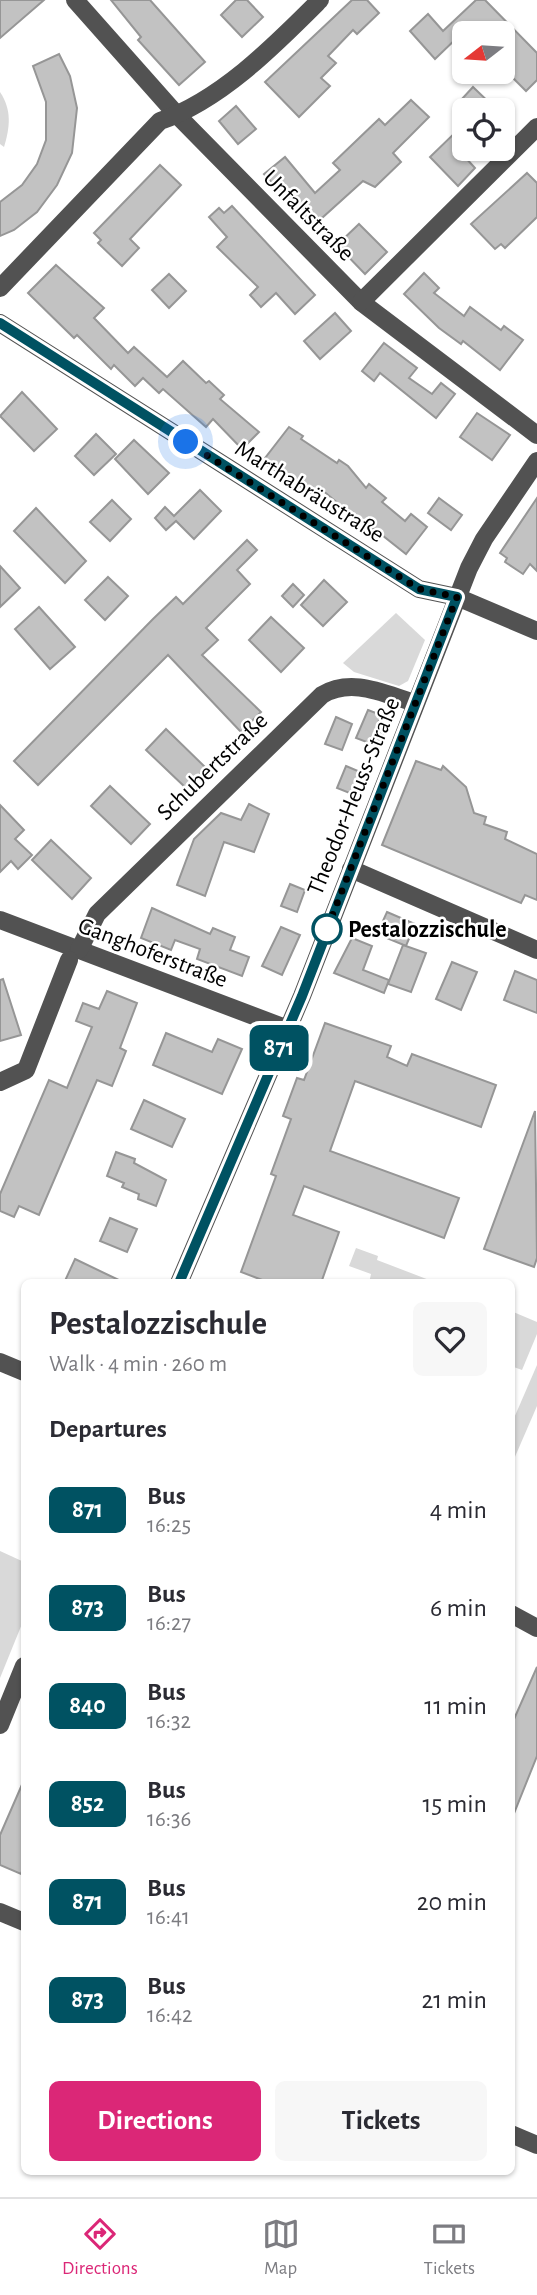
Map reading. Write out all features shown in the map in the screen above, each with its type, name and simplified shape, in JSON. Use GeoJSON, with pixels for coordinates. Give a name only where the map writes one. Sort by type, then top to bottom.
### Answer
{"type":"FeatureCollection","features":[{"type":"Feature","properties":{"kind":"street","name":"Unfaltstraße"},"geometry":{"type":"LineString","coordinates":[[75,0],[177,115],[361,302],[537,435]]}},
{"type":"Feature","properties":{"kind":"street"},"geometry":{"type":"LineString","coordinates":[[0,288],[160,121],[193,107],[252,63],[320,0]]}},
{"type":"Feature","properties":{"kind":"street"},"geometry":{"type":"LineString","coordinates":[[361,302],[537,127]]}},
{"type":"Feature","properties":{"kind":"street","name":"Marthabräustraße"},"geometry":{"type":"LineString","coordinates":[[0,323],[419,589],[457,597],[537,631]]}},
{"type":"Feature","properties":{"kind":"street","name":"Theodor-Heuss-Straße"},"geometry":{"type":"LineString","coordinates":[[181,1279],[288,1029],[457,597],[484,539],[537,461]]}},
{"type":"Feature","properties":{"kind":"street","name":"Schubertstraße"},"geometry":{"type":"LineString","coordinates":[[0,1082],[26,1070],[74,955],[97,914],[322,695],[336,687],[355,685],[415,704]]}},
{"type":"Feature","properties":{"kind":"street"},"geometry":{"type":"LineString","coordinates":[[351,869],[537,950]]}},
{"type":"Feature","properties":{"kind":"street","name":"Ganghoferstraße"},"geometry":{"type":"LineString","coordinates":[[0,920],[74,955],[288,1029]]}},
{"type":"Feature","properties":{"kind":"street"},"geometry":{"type":"LineString","coordinates":[[0,1363],[21,1371]]}},
{"type":"Feature","properties":{"kind":"street"},"geometry":{"type":"LineString","coordinates":[[515,1616],[537,1628]]}},
{"type":"Feature","properties":{"kind":"street"},"geometry":{"type":"LineString","coordinates":[[0,1725],[21,1673]]}},
{"type":"Feature","properties":{"kind":"street"},"geometry":{"type":"LineString","coordinates":[[0,1912],[21,1921]]}},
{"type":"Feature","properties":{"kind":"street"},"geometry":{"type":"LineString","coordinates":[[515,2136],[537,2145]]}},
{"type":"Feature","properties":{"kind":"shaded area"},"geometry":{"type":"Polygon","coordinates":[[[0,92],[7,105],[9,119],[4,147],[0,144],[0,92]]]}},
{"type":"Feature","properties":{"kind":"shaded area"},"geometry":{"type":"Polygon","coordinates":[[[396,613],[425,640],[408,681],[399,686],[354,672],[343,663],[396,613]]]}},
{"type":"Feature","properties":{"kind":"shaded area"},"geometry":{"type":"Polygon","coordinates":[[[356,1248],[378,1256],[377,1260],[427,1279],[370,1279],[371,1274],[349,1266],[356,1248]]]}},
{"type":"Feature","properties":{"kind":"shaded area"},"geometry":{"type":"Polygon","coordinates":[[[515,1313],[537,1322],[537,1334],[522,1370],[515,1367],[515,1313]]]}},
{"type":"Feature","properties":{"kind":"shaded area"},"geometry":{"type":"Polygon","coordinates":[[[537,1365],[537,1406],[515,1457],[515,1416],[537,1365]]]}},
{"type":"Feature","properties":{"kind":"shaded area"},"geometry":{"type":"Polygon","coordinates":[[[0,1551],[21,1561],[21,1626],[0,1678],[0,1551]]]}},
{"type":"Feature","properties":{"kind":"building"},"geometry":{"type":"Polygon","coordinates":[[[0,0],[44,0],[0,38],[0,0]]]}},
{"type":"Feature","properties":{"kind":"building"},"geometry":{"type":"Polygon","coordinates":[[[111,0],[150,0],[205,62],[179,85],[138,40],[141,37],[111,0]]]}},
{"type":"Feature","properties":{"kind":"building"},"geometry":{"type":"Polygon","coordinates":[[[236,0],[247,0],[263,17],[242,37],[221,15],[236,0]]]}},
{"type":"Feature","properties":{"kind":"building"},"geometry":{"type":"Polygon","coordinates":[[[352,0],[367,0],[379,13],[357,34],[353,30],[328,56],[336,63],[321,78],[330,86],[299,117],[265,82],[352,0]]]}},
{"type":"Feature","properties":{"kind":"building"},"geometry":{"type":"Polygon","coordinates":[[[476,0],[485,0],[506,21],[454,21],[476,0]]]}},
{"type":"Feature","properties":{"kind":"building"},"geometry":{"type":"Polygon","coordinates":[[[428,14],[443,31],[452,23],[452,43],[435,59],[410,31],[428,14]]]}},
{"type":"Feature","properties":{"kind":"building"},"geometry":{"type":"Polygon","coordinates":[[[515,31],[537,53],[537,80],[526,91],[515,80],[515,31]]]}},
{"type":"Feature","properties":{"kind":"building"},"geometry":{"type":"Polygon","coordinates":[[[59,54],[70,76],[77,108],[72,153],[57,185],[37,212],[14,230],[0,236],[0,202],[22,185],[37,164],[46,140],[46,102],[33,66],[59,54]]]}},
{"type":"Feature","properties":{"kind":"building"},"geometry":{"type":"Polygon","coordinates":[[[473,87],[484,98],[463,98],[473,87]]]}},
{"type":"Feature","properties":{"kind":"building"},"geometry":{"type":"Polygon","coordinates":[[[411,100],[429,117],[393,153],[401,162],[375,187],[363,181],[312,227],[264,174],[285,157],[315,193],[340,170],[333,163],[379,119],[385,125],[411,100]]]}},
{"type":"Feature","properties":{"kind":"building"},"geometry":{"type":"Polygon","coordinates":[[[236,106],[256,129],[238,144],[219,121],[236,106]]]}},
{"type":"Feature","properties":{"kind":"building"},"geometry":{"type":"Polygon","coordinates":[[[452,136],[452,161],[469,161],[475,168],[458,186],[430,157],[452,136]]]}},
{"type":"Feature","properties":{"kind":"building"},"geometry":{"type":"Polygon","coordinates":[[[160,165],[181,185],[130,239],[139,248],[122,266],[98,243],[101,240],[94,233],[160,165]]]}},
{"type":"Feature","properties":{"kind":"building"},"geometry":{"type":"Polygon","coordinates":[[[527,173],[537,183],[537,217],[505,248],[501,244],[495,249],[471,224],[527,173]]]}},
{"type":"Feature","properties":{"kind":"building"},"geometry":{"type":"Polygon","coordinates":[[[232,206],[315,295],[295,314],[276,293],[261,307],[250,295],[258,287],[217,247],[227,237],[209,217],[219,208],[224,213],[232,206]]]}},
{"type":"Feature","properties":{"kind":"building"},"geometry":{"type":"Polygon","coordinates":[[[359,224],[387,252],[365,274],[337,245],[359,224]]]}},
{"type":"Feature","properties":{"kind":"building"},"geometry":{"type":"Polygon","coordinates":[[[56,265],[104,308],[94,318],[128,353],[134,347],[167,377],[183,361],[206,383],[209,381],[224,395],[220,399],[259,432],[242,449],[213,419],[206,427],[163,389],[159,393],[143,378],[135,386],[114,365],[111,369],[77,335],[74,338],[28,293],[56,265]]]}},
{"type":"Feature","properties":{"kind":"building"},"geometry":{"type":"Polygon","coordinates":[[[424,273],[439,288],[434,293],[464,316],[470,307],[501,330],[504,326],[523,340],[500,370],[463,341],[461,344],[439,328],[404,294],[424,273]]]}},
{"type":"Feature","properties":{"kind":"building"},"geometry":{"type":"Polygon","coordinates":[[[169,274],[186,291],[169,308],[152,290],[169,274]]]}},
{"type":"Feature","properties":{"kind":"building"},"geometry":{"type":"Polygon","coordinates":[[[335,313],[351,331],[320,359],[304,341],[335,313]]]}},
{"type":"Feature","properties":{"kind":"building"},"geometry":{"type":"Polygon","coordinates":[[[384,343],[417,368],[409,378],[432,394],[441,383],[455,394],[436,418],[380,373],[374,381],[362,371],[384,343]]]}},
{"type":"Feature","properties":{"kind":"building"},"geometry":{"type":"Polygon","coordinates":[[[22,392],[57,429],[34,451],[0,416],[22,392]]]}},
{"type":"Feature","properties":{"kind":"building"},"geometry":{"type":"Polygon","coordinates":[[[477,413],[510,435],[492,460],[460,437],[477,413]]]}},
{"type":"Feature","properties":{"kind":"building"},"geometry":{"type":"Polygon","coordinates":[[[289,427],[303,436],[301,439],[337,463],[339,460],[348,466],[366,488],[369,484],[386,498],[382,502],[405,521],[411,514],[427,527],[406,554],[373,528],[371,531],[321,489],[317,497],[262,462],[289,427]]]}},
{"type":"Feature","properties":{"kind":"building"},"geometry":{"type":"Polygon","coordinates":[[[96,434],[116,454],[94,475],[75,456],[96,434]]]}},
{"type":"Feature","properties":{"kind":"building"},"geometry":{"type":"Polygon","coordinates":[[[134,440],[169,473],[148,494],[115,459],[134,440]]]}},
{"type":"Feature","properties":{"kind":"building"},"geometry":{"type":"Polygon","coordinates":[[[200,490],[221,511],[194,539],[176,521],[166,530],[155,518],[165,507],[174,516],[200,490]]]}},
{"type":"Feature","properties":{"kind":"building"},"geometry":{"type":"Polygon","coordinates":[[[439,498],[462,515],[451,530],[428,513],[439,498]]]}},
{"type":"Feature","properties":{"kind":"building"},"geometry":{"type":"Polygon","coordinates":[[[537,498],[537,571],[530,564],[523,574],[505,562],[507,558],[500,553],[537,498]]]}},
{"type":"Feature","properties":{"kind":"building"},"geometry":{"type":"Polygon","coordinates":[[[112,500],[131,519],[110,541],[90,522],[112,500]]]}},
{"type":"Feature","properties":{"kind":"building"},"geometry":{"type":"Polygon","coordinates":[[[36,508],[86,561],[65,583],[14,531],[36,508]]]}},
{"type":"Feature","properties":{"kind":"building"},"geometry":{"type":"Polygon","coordinates":[[[247,540],[257,550],[237,570],[250,584],[206,628],[218,640],[202,655],[261,712],[241,732],[168,655],[38,785],[14,761],[176,597],[183,604],[247,540]]]}},
{"type":"Feature","properties":{"kind":"building"},"geometry":{"type":"Polygon","coordinates":[[[0,566],[20,588],[0,607],[0,566]]]}},
{"type":"Feature","properties":{"kind":"building"},"geometry":{"type":"Polygon","coordinates":[[[108,577],[128,596],[105,620],[85,600],[108,577]]]}},
{"type":"Feature","properties":{"kind":"building"},"geometry":{"type":"Polygon","coordinates":[[[324,580],[347,602],[323,626],[301,605],[324,580]]]}},
{"type":"Feature","properties":{"kind":"building"},"geometry":{"type":"Polygon","coordinates":[[[293,584],[304,595],[293,607],[282,596],[293,584]]]}},
{"type":"Feature","properties":{"kind":"building"},"geometry":{"type":"Polygon","coordinates":[[[39,607],[75,647],[50,669],[15,629],[39,607]]]}},
{"type":"Feature","properties":{"kind":"building"},"geometry":{"type":"Polygon","coordinates":[[[271,617],[304,648],[281,672],[249,640],[271,617]]]}},
{"type":"Feature","properties":{"kind":"building"},"geometry":{"type":"Polygon","coordinates":[[[368,710],[381,715],[378,723],[387,726],[377,746],[356,738],[368,710]]]}},
{"type":"Feature","properties":{"kind":"building"},"geometry":{"type":"Polygon","coordinates":[[[336,717],[352,724],[342,750],[325,744],[336,717]]]}},
{"type":"Feature","properties":{"kind":"building"},"geometry":{"type":"Polygon","coordinates":[[[166,729],[206,768],[186,788],[146,750],[166,729]]]}},
{"type":"Feature","properties":{"kind":"building"},"geometry":{"type":"Polygon","coordinates":[[[416,761],[441,770],[443,766],[466,787],[474,813],[486,817],[484,824],[507,832],[505,839],[537,854],[537,900],[525,895],[521,903],[382,845],[416,761]]]}},
{"type":"Feature","properties":{"kind":"building"},"geometry":{"type":"Polygon","coordinates":[[[346,766],[365,774],[357,796],[337,788],[346,766]]]}},
{"type":"Feature","properties":{"kind":"building"},"geometry":{"type":"Polygon","coordinates":[[[110,786],[150,824],[131,844],[91,806],[110,786]]]}},
{"type":"Feature","properties":{"kind":"building"},"geometry":{"type":"Polygon","coordinates":[[[249,804],[269,814],[254,852],[224,842],[205,896],[177,885],[194,839],[221,813],[241,820],[249,804]]]}},
{"type":"Feature","properties":{"kind":"building"},"geometry":{"type":"Polygon","coordinates":[[[0,805],[24,830],[15,839],[32,855],[18,869],[11,861],[0,872],[0,805]]]}},
{"type":"Feature","properties":{"kind":"building"},"geometry":{"type":"Polygon","coordinates":[[[51,840],[91,878],[72,899],[32,860],[51,840]]]}},
{"type":"Feature","properties":{"kind":"building"},"geometry":{"type":"Polygon","coordinates":[[[290,884],[305,890],[297,912],[281,906],[290,884]]]}},
{"type":"Feature","properties":{"kind":"building"},"geometry":{"type":"Polygon","coordinates":[[[152,908],[210,934],[213,928],[235,937],[230,950],[249,957],[242,976],[197,959],[200,949],[175,940],[171,950],[141,938],[152,908]]]}},
{"type":"Feature","properties":{"kind":"building"},"geometry":{"type":"Polygon","coordinates":[[[387,912],[415,924],[406,946],[377,934],[387,912]]]}},
{"type":"Feature","properties":{"kind":"building"},"geometry":{"type":"Polygon","coordinates":[[[281,927],[300,935],[282,975],[262,966],[281,927]]]}},
{"type":"Feature","properties":{"kind":"building"},"geometry":{"type":"Polygon","coordinates":[[[352,938],[372,946],[363,970],[389,980],[384,993],[334,973],[352,938]]]}},
{"type":"Feature","properties":{"kind":"building"},"geometry":{"type":"Polygon","coordinates":[[[403,945],[426,953],[411,992],[388,984],[403,945]]]}},
{"type":"Feature","properties":{"kind":"building"},"geometry":{"type":"Polygon","coordinates":[[[452,962],[477,972],[461,1010],[436,999],[452,962]]]}},
{"type":"Feature","properties":{"kind":"building"},"geometry":{"type":"Polygon","coordinates":[[[515,971],[537,980],[537,1013],[504,1000],[515,971]]]}},
{"type":"Feature","properties":{"kind":"building"},"geometry":{"type":"Polygon","coordinates":[[[3,979],[21,1035],[0,1041],[0,980],[3,979]]]}},
{"type":"Feature","properties":{"kind":"building"},"geometry":{"type":"Polygon","coordinates":[[[107,991],[137,1003],[120,1048],[126,1051],[112,1086],[97,1080],[39,1215],[19,1206],[14,1217],[0,1211],[0,1194],[49,1080],[67,1088],[92,1027],[76,1021],[83,1003],[99,1009],[107,991]]]}},
{"type":"Feature","properties":{"kind":"building"},"geometry":{"type":"Polygon","coordinates":[[[325,1023],[391,1046],[387,1057],[407,1066],[412,1054],[496,1085],[481,1127],[355,1081],[330,1151],[459,1198],[444,1238],[304,1186],[293,1215],[339,1232],[322,1279],[259,1279],[241,1272],[276,1176],[271,1174],[291,1119],[283,1116],[297,1078],[304,1080],[325,1023]]]}},
{"type":"Feature","properties":{"kind":"building"},"geometry":{"type":"Polygon","coordinates":[[[166,1033],[212,1052],[218,1039],[242,1049],[222,1094],[153,1065],[166,1033]]]}},
{"type":"Feature","properties":{"kind":"building"},"geometry":{"type":"Polygon","coordinates":[[[144,1100],[185,1119],[172,1147],[131,1129],[144,1100]]]}},
{"type":"Feature","properties":{"kind":"building"},"geometry":{"type":"Polygon","coordinates":[[[535,1111],[537,1258],[534,1267],[484,1249],[535,1111]]]}},
{"type":"Feature","properties":{"kind":"building"},"geometry":{"type":"Polygon","coordinates":[[[116,1152],[135,1159],[134,1163],[166,1180],[156,1206],[138,1199],[139,1194],[122,1187],[124,1183],[107,1176],[116,1152]]]}},
{"type":"Feature","properties":{"kind":"building"},"geometry":{"type":"Polygon","coordinates":[[[110,1218],[137,1229],[127,1252],[100,1241],[110,1218]]]}},
{"type":"Feature","properties":{"kind":"building"},"geometry":{"type":"Polygon","coordinates":[[[75,1259],[117,1279],[66,1279],[75,1259]]]}},
{"type":"Feature","properties":{"kind":"building"},"geometry":{"type":"Polygon","coordinates":[[[537,1667],[537,1756],[515,1811],[515,1717],[537,1667]]]}},
{"type":"Feature","properties":{"kind":"building"},"geometry":{"type":"Polygon","coordinates":[[[21,1787],[21,1874],[0,1865],[0,1835],[21,1787]]]}},
{"type":"Feature","properties":{"kind":"bus line","name":"871"},"geometry":{"type":"LineString","coordinates":[[0,323],[419,589],[457,597],[302,996],[261,1086],[181,1279]]}},
{"type":"Feature","properties":{"kind":"place","name":"Pestalozzischule"},"geometry":{"type":"Point","coordinates":[327,929]}},
{"type":"Feature","properties":{"kind":"route"},"geometry":{"type":"LineString","coordinates":[[186,442],[419,589],[457,597],[327,929]]}}]}
